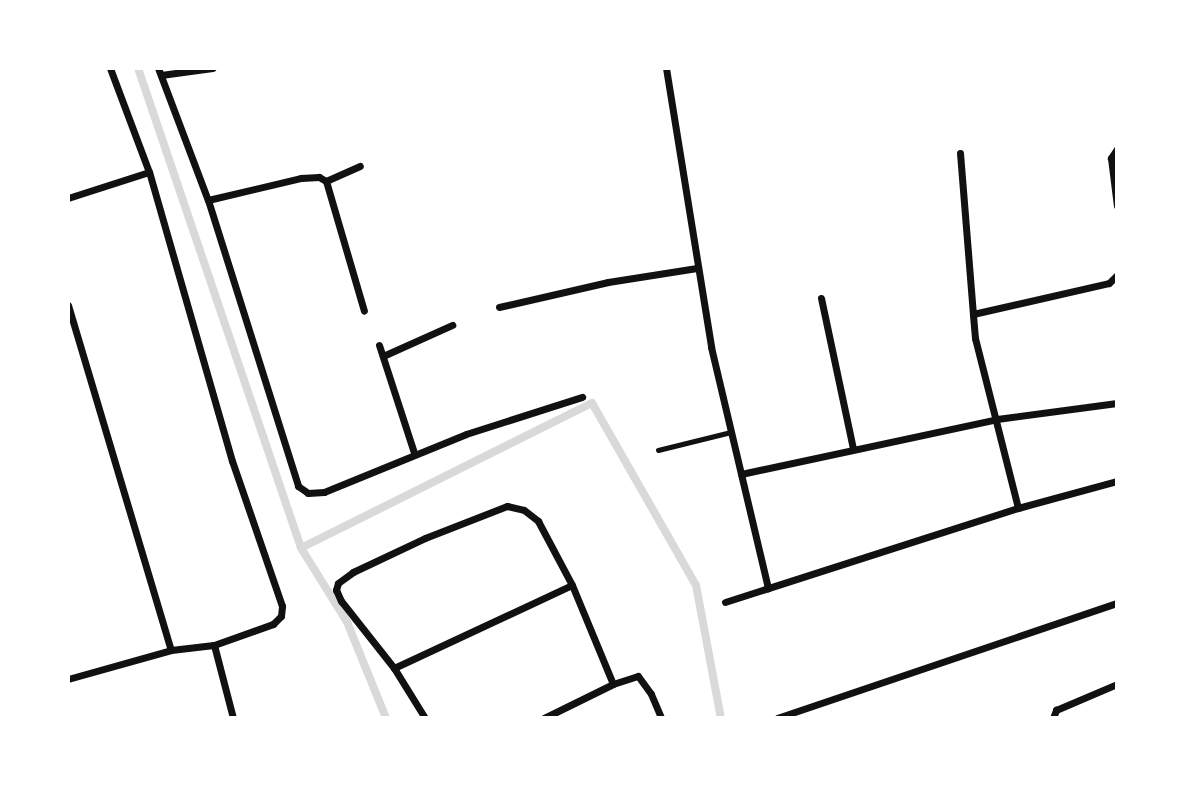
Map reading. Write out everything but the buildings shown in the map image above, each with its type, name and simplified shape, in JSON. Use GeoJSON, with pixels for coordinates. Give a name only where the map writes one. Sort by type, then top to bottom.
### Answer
{"type":"FeatureCollection","features":[{"type":"Feature","properties":{"kind":"street"},"geometry":{"type":"LineString","coordinates":[[68,679],[171,650],[215,645],[273,624],[281,616],[282,606],[232,461],[149,172],[110,68]]}},
{"type":"Feature","properties":{"kind":"street"},"geometry":{"type":"LineString","coordinates":[[213,68],[159,72],[208,201],[298,486],[308,493],[324,492],[414,453],[582,397]]}},
{"type":"Feature","properties":{"kind":"street"},"geometry":{"type":"LineString","coordinates":[[666,68],[697,268],[768,588]]}},
{"type":"Feature","properties":{"kind":"street"},"geometry":{"type":"LineString","coordinates":[[1117,149],[1111,158],[1117,206]]}},
{"type":"Feature","properties":{"kind":"street"},"geometry":{"type":"LineString","coordinates":[[960,153],[975,338],[1018,508]]}},
{"type":"Feature","properties":{"kind":"street"},"geometry":{"type":"LineString","coordinates":[[326,181],[359,166]]}},
{"type":"Feature","properties":{"kind":"street"},"geometry":{"type":"LineString","coordinates":[[68,198],[149,172]]}},
{"type":"Feature","properties":{"kind":"street"},"geometry":{"type":"LineString","coordinates":[[208,201],[301,178],[318,177],[326,181],[364,311]]}},
{"type":"Feature","properties":{"kind":"street"},"geometry":{"type":"LineString","coordinates":[[499,307],[608,282],[697,268]]}},
{"type":"Feature","properties":{"kind":"street"},"geometry":{"type":"LineString","coordinates":[[973,314],[1109,283],[1117,275]]}},
{"type":"Feature","properties":{"kind":"street"},"geometry":{"type":"LineString","coordinates":[[821,298],[853,448]]}},
{"type":"Feature","properties":{"kind":"street"},"geometry":{"type":"LineString","coordinates":[[68,305],[171,650]]}},
{"type":"Feature","properties":{"kind":"street"},"geometry":{"type":"LineString","coordinates":[[383,356],[452,325]]}},
{"type":"Feature","properties":{"kind":"street"},"geometry":{"type":"LineString","coordinates":[[379,345],[414,453]]}},
{"type":"Feature","properties":{"kind":"street"},"geometry":{"type":"LineString","coordinates":[[741,474],[997,419],[1117,403]]}},
{"type":"Feature","properties":{"kind":"street"},"geometry":{"type":"LineString","coordinates":[[725,602],[1018,508],[1117,481]]}},
{"type":"Feature","properties":{"kind":"street"},"geometry":{"type":"LineString","coordinates":[[425,718],[394,668],[337,590],[338,583],[377,561],[507,506],[524,510],[538,521],[572,585],[613,684]]}},
{"type":"Feature","properties":{"kind":"street"},"geometry":{"type":"LineString","coordinates":[[394,668],[572,585]]}},
{"type":"Feature","properties":{"kind":"street"},"geometry":{"type":"LineString","coordinates":[[777,718],[1117,603]]}},
{"type":"Feature","properties":{"kind":"street"},"geometry":{"type":"LineString","coordinates":[[215,645],[233,718]]}},
{"type":"Feature","properties":{"kind":"street"},"geometry":{"type":"LineString","coordinates":[[544,718],[613,684],[638,676],[651,694],[661,718]]}},
{"type":"Feature","properties":{"kind":"street"},"geometry":{"type":"LineString","coordinates":[[1053,717],[1056,710],[1117,684]]}},
{"type":"Feature","properties":{"kind":"lane"},"geometry":{"type":"LineString","coordinates":[[658,450],[732,432]]}},
{"type":"Feature","properties":{"kind":"waterway"},"geometry":{"type":"LineString","coordinates":[[138,68],[301,548],[347,622],[386,718]]}},
{"type":"Feature","properties":{"kind":"waterway"},"geometry":{"type":"LineString","coordinates":[[301,548],[592,403],[696,585],[721,718]]}}]}
